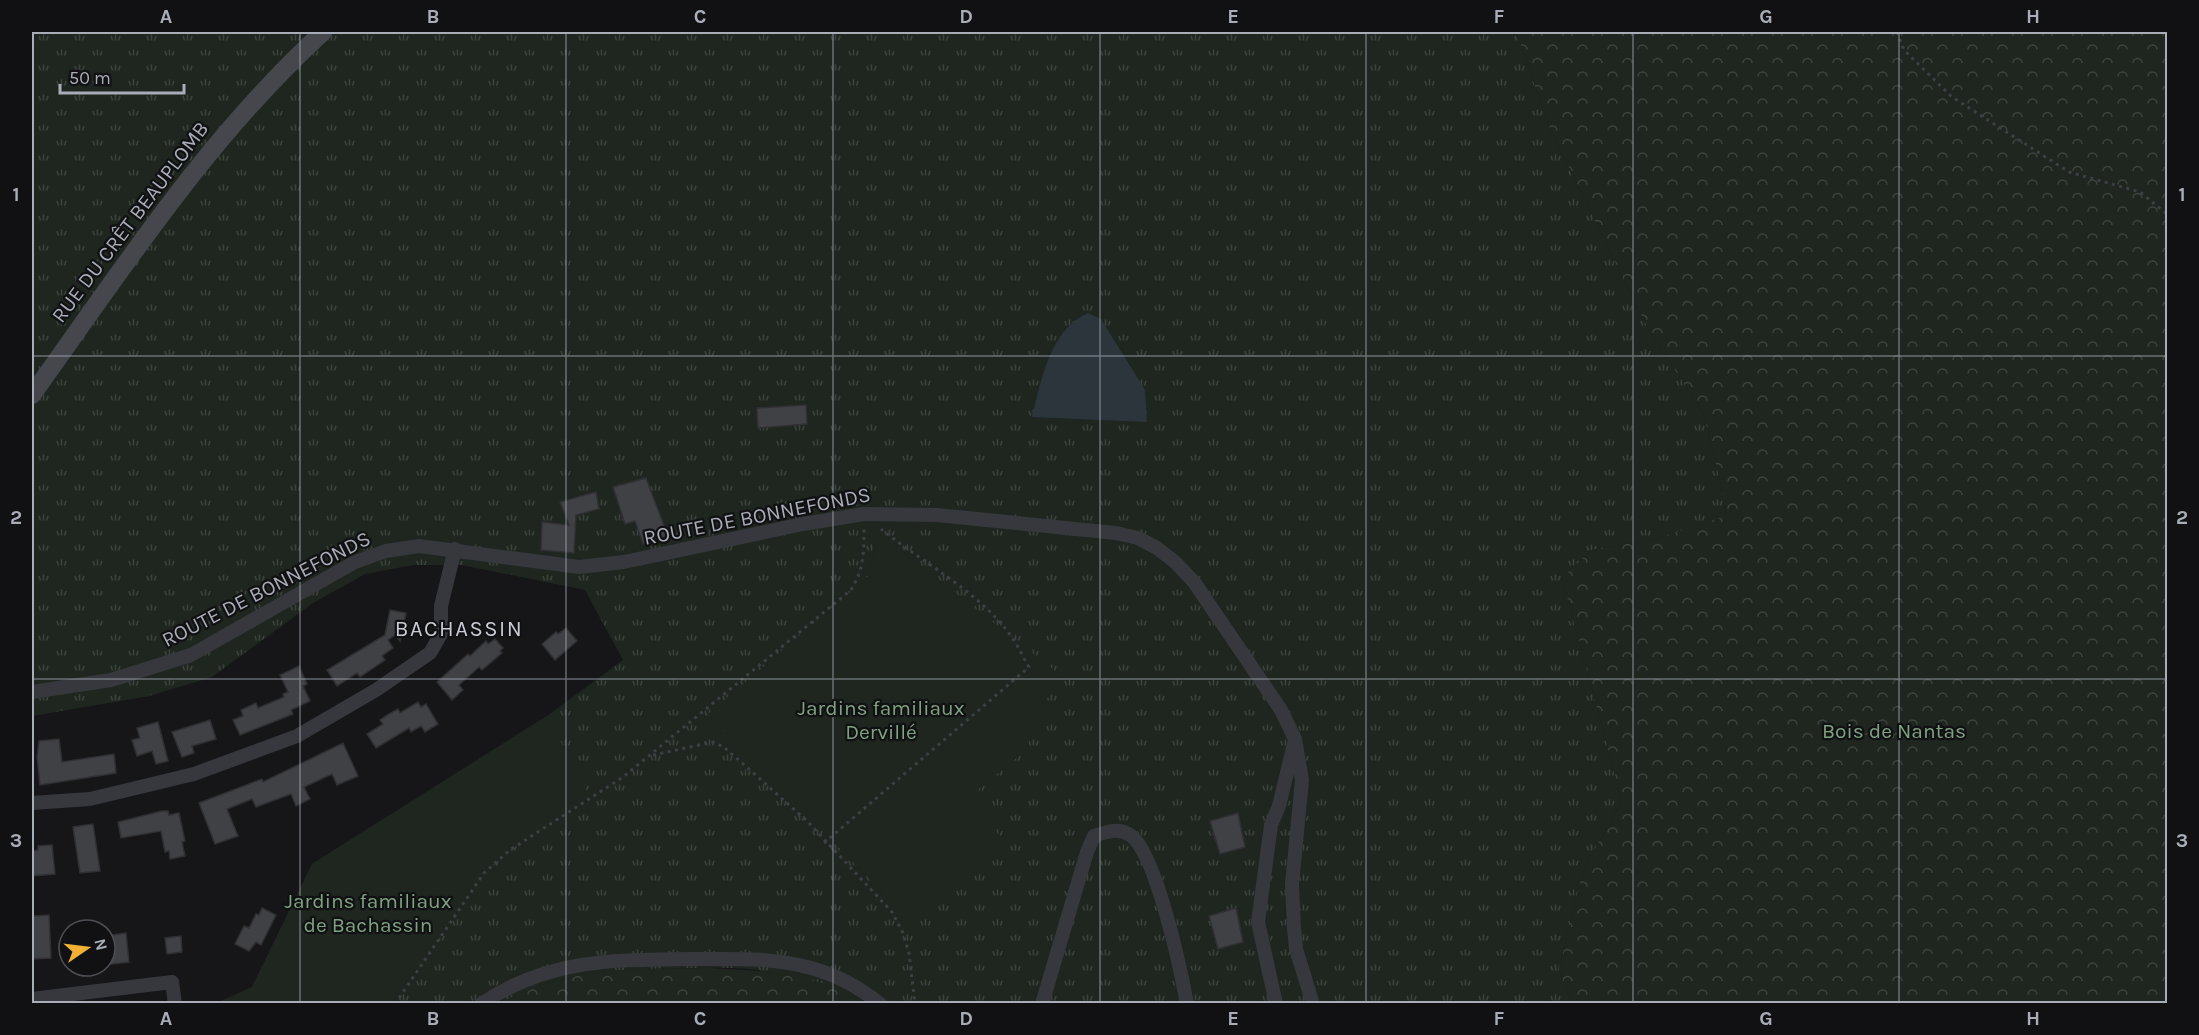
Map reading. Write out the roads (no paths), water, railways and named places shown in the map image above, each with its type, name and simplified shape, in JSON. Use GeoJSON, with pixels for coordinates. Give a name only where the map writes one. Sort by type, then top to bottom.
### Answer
{"type":"FeatureCollection","features":[{"type":"Feature","properties":{"kind":"street","name":"RUE DU CRÊT BEAUPLOMB"},"geometry":{"type":"LineString","coordinates":[[32,395],[176,194],[231,124],[279,72],[323,32]]}},
{"type":"Feature","properties":{"kind":"street","name":"ROUTE DE BONNEFONDS"},"geometry":{"type":"LineString","coordinates":[[32,692],[111,680],[191,655],[316,582],[355,562],[386,551],[419,546],[456,549],[521,561],[579,567],[624,562],[803,524],[864,514],[937,515],[1116,533],[1138,538],[1157,548],[1175,562],[1194,582],[1281,710],[1295,739],[1302,780],[1292,906],[1296,949],[1313,1004]]}},
{"type":"Feature","properties":{"kind":"street"},"geometry":{"type":"LineString","coordinates":[[32,803],[90,799],[194,774],[297,736],[366,696],[430,653],[441,634],[441,606],[456,549]]}},
{"type":"Feature","properties":{"kind":"street"},"geometry":{"type":"LineString","coordinates":[[1276,1004],[1258,922],[1271,825],[1279,806],[1295,739]]}},
{"type":"Feature","properties":{"kind":"street"},"geometry":{"type":"LineString","coordinates":[[1042,1004],[1087,852],[1095,836],[1112,830],[1130,835],[1140,849],[1161,895],[1187,1004]]}},
{"type":"Feature","properties":{"kind":"street"},"geometry":{"type":"LineString","coordinates":[[481,1004],[525,980],[578,964],[602,960],[717,959],[765,960],[810,967],[841,978],[880,1004]]}},
{"type":"Feature","properties":{"kind":"street"},"geometry":{"type":"LineString","coordinates":[[32,999],[102,997],[172,982],[175,1004]]}},
{"type":"Feature","properties":{"kind":"district","name":"BACHASSIN"},"geometry":{"type":"Point","coordinates":[459,629]}},
{"type":"Feature","properties":{"kind":"park label","name":"Jardins familiaux Dervillé"},"geometry":{"type":"Point","coordinates":[881,720]}},
{"type":"Feature","properties":{"kind":"park label","name":"Bois de Nantas"},"geometry":{"type":"Point","coordinates":[1894,731]}},
{"type":"Feature","properties":{"kind":"park label","name":"Jardins familiaux de Bachassin"},"geometry":{"type":"Point","coordinates":[368,913]}}]}
